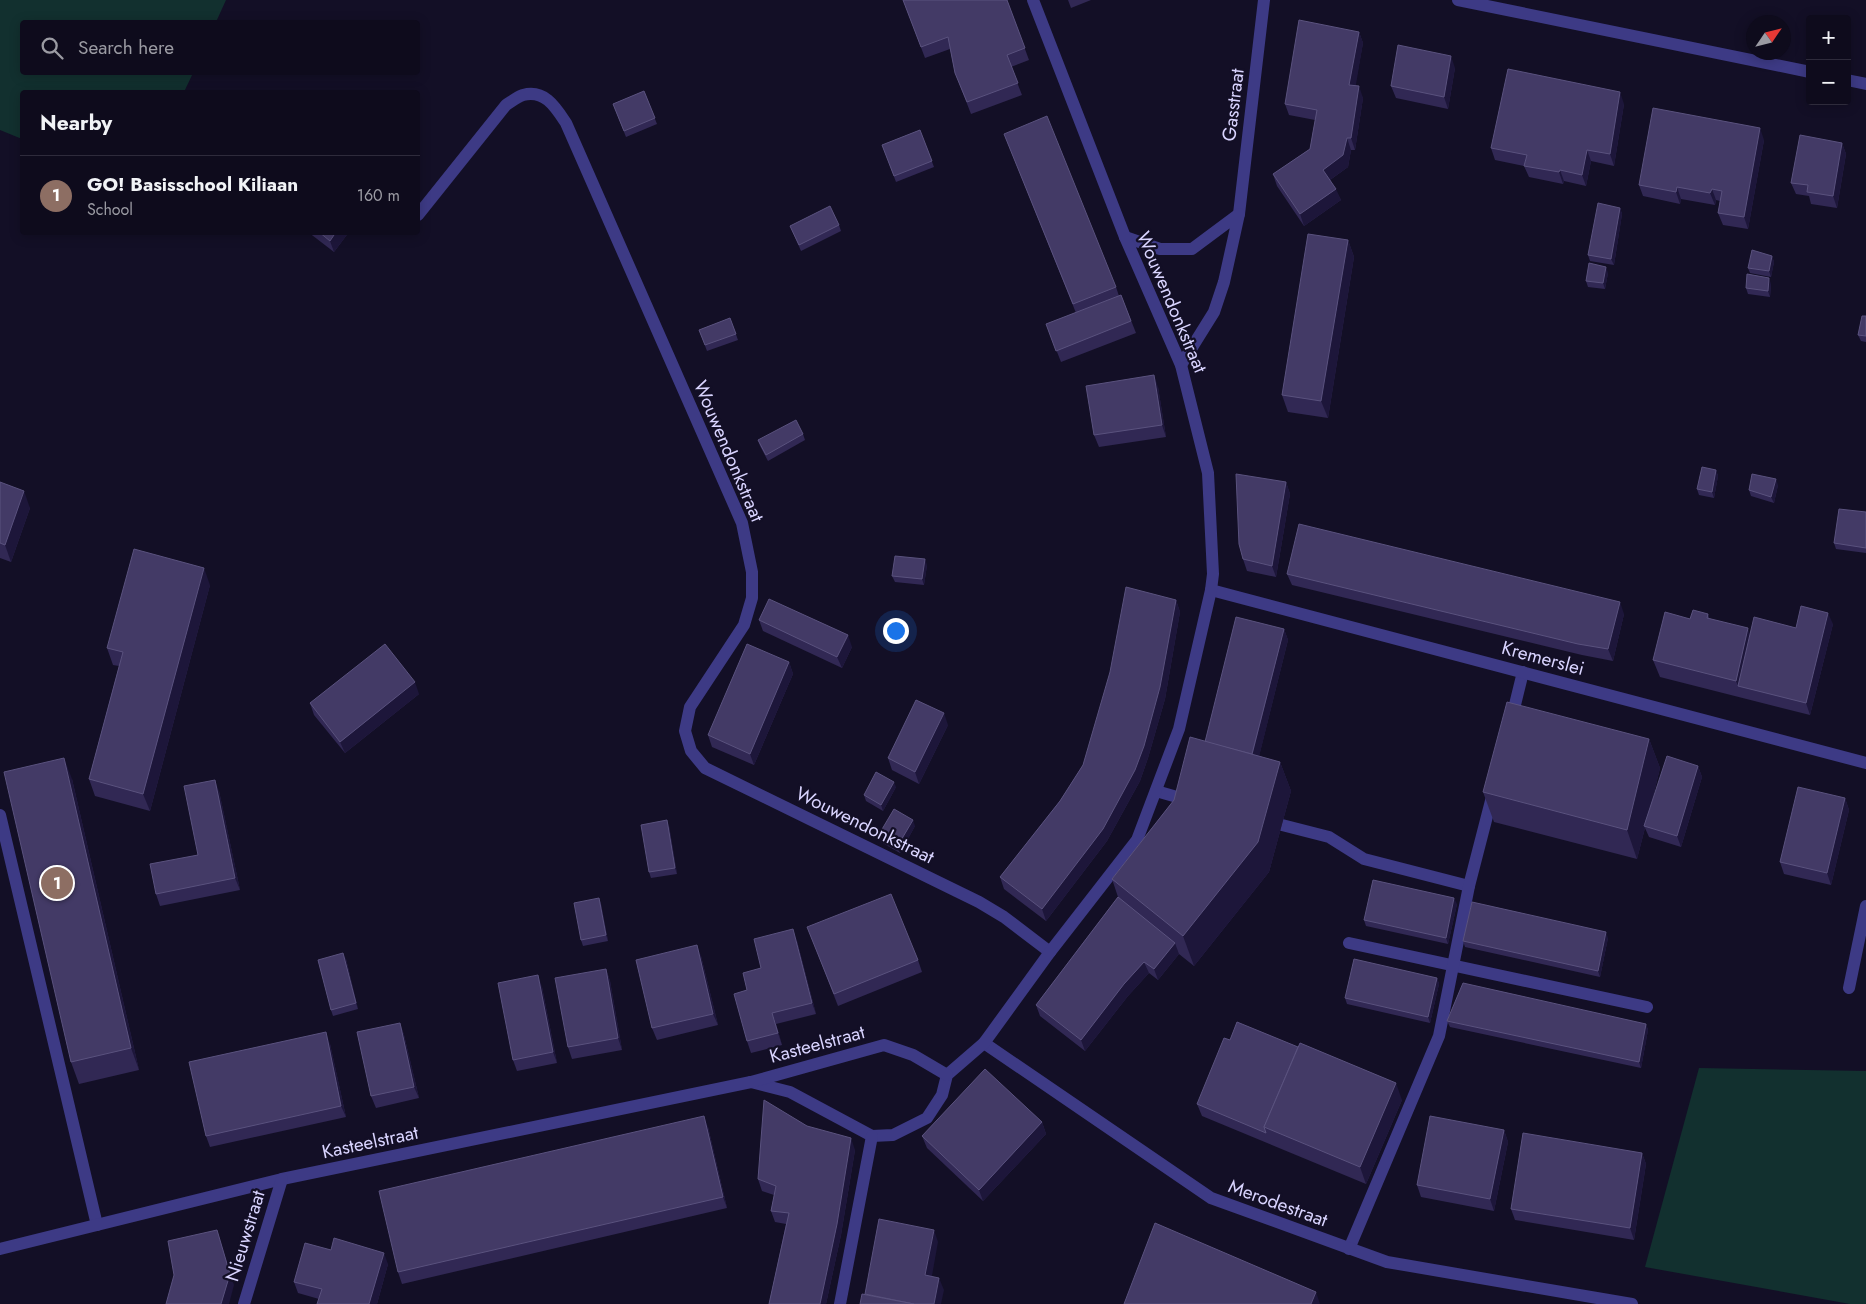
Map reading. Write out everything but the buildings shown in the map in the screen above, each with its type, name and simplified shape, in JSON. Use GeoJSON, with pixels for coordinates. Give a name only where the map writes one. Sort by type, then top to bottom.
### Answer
{"type":"FeatureCollection","features":[{"type":"Feature","properties":{"kind":"street","name":"Wouwendonkstraat"},"geometry":{"type":"LineString","coordinates":[[947,1075],[984,1043],[1050,952],[1137,840],[1179,729],[1213,574],[1208,473],[1181,365],[1124,237],[1033,0]]}},
{"type":"Feature","properties":{"kind":"street","name":"Gasstraat"},"geometry":{"type":"LineString","coordinates":[[1181,365],[1214,312],[1224,282],[1238,214],[1264,0]]}},
{"type":"Feature","properties":{"kind":"street"},"geometry":{"type":"LineString","coordinates":[[1458,0],[1806,71]]}},
{"type":"Feature","properties":{"kind":"street"},"geometry":{"type":"LineString","coordinates":[[1851,81],[1866,84]]}},
{"type":"Feature","properties":{"kind":"street","name":"Wouwendonkstraat"},"geometry":{"type":"LineString","coordinates":[[420,213],[506,105],[523,95],[539,95],[552,103],[566,123],[742,523],[752,572],[752,598],[744,625],[690,707],[685,731],[690,751],[705,768],[979,902],[1004,917],[1050,952]]}},
{"type":"Feature","properties":{"kind":"street"},"geometry":{"type":"LineString","coordinates":[[1124,237],[1160,249],[1192,249],[1238,214]]}},
{"type":"Feature","properties":{"kind":"street","name":"Kremerslei"},"geometry":{"type":"LineString","coordinates":[[1211,590],[1866,762]]}},
{"type":"Feature","properties":{"kind":"street"},"geometry":{"type":"LineString","coordinates":[[1507,737],[1523,672]]}},
{"type":"Feature","properties":{"kind":"street"},"geometry":{"type":"LineString","coordinates":[[1349,1249],[1439,1036],[1469,886],[1495,784]]}},
{"type":"Feature","properties":{"kind":"street"},"geometry":{"type":"LineString","coordinates":[[1156,791],[1191,801]]}},
{"type":"Feature","properties":{"kind":"street"},"geometry":{"type":"LineString","coordinates":[[0,815],[97,1225]]}},
{"type":"Feature","properties":{"kind":"street"},"geometry":{"type":"LineString","coordinates":[[1282,825],[1329,837],[1364,860],[1469,886]]}},
{"type":"Feature","properties":{"kind":"street"},"geometry":{"type":"LineString","coordinates":[[1849,988],[1866,906]]}},
{"type":"Feature","properties":{"kind":"street"},"geometry":{"type":"LineString","coordinates":[[1349,943],[1648,1007]]}},
{"type":"Feature","properties":{"kind":"street","name":"Merodestraat"},"geometry":{"type":"LineString","coordinates":[[984,1043],[1211,1198],[1387,1262],[1594,1301],[1632,1304]]}},
{"type":"Feature","properties":{"kind":"street","name":"Kasteelstraat"},"geometry":{"type":"LineString","coordinates":[[0,1250],[282,1179],[750,1082],[884,1045],[913,1055],[947,1075]]}},
{"type":"Feature","properties":{"kind":"street"},"geometry":{"type":"LineString","coordinates":[[840,1304],[872,1136],[893,1135],[927,1118],[942,1096],[947,1075]]}},
{"type":"Feature","properties":{"kind":"street","name":"Kasteelstraat"},"geometry":{"type":"LineString","coordinates":[[750,1082],[790,1092],[872,1136]]}},
{"type":"Feature","properties":{"kind":"street","name":"Nieuwstraat"},"geometry":{"type":"LineString","coordinates":[[244,1304],[282,1179]]}},
{"type":"Feature","properties":{"kind":"green space"},"geometry":{"type":"Polygon","coordinates":[[[0,0],[226,0],[217,20],[20,20],[20,75],[192,75],[185,90],[20,90],[20,138],[0,130],[0,0]]]}},
{"type":"Feature","properties":{"kind":"green space"},"geometry":{"type":"Polygon","coordinates":[[[1699,1068],[1866,1071],[1866,1304],[1850,1304],[1645,1267],[1699,1068]]]}},
{"type":"Feature","properties":{"kind":"place","name":"GO! Basisschool Kiliaan"},"geometry":{"type":"Point","coordinates":[57,883]}}]}
